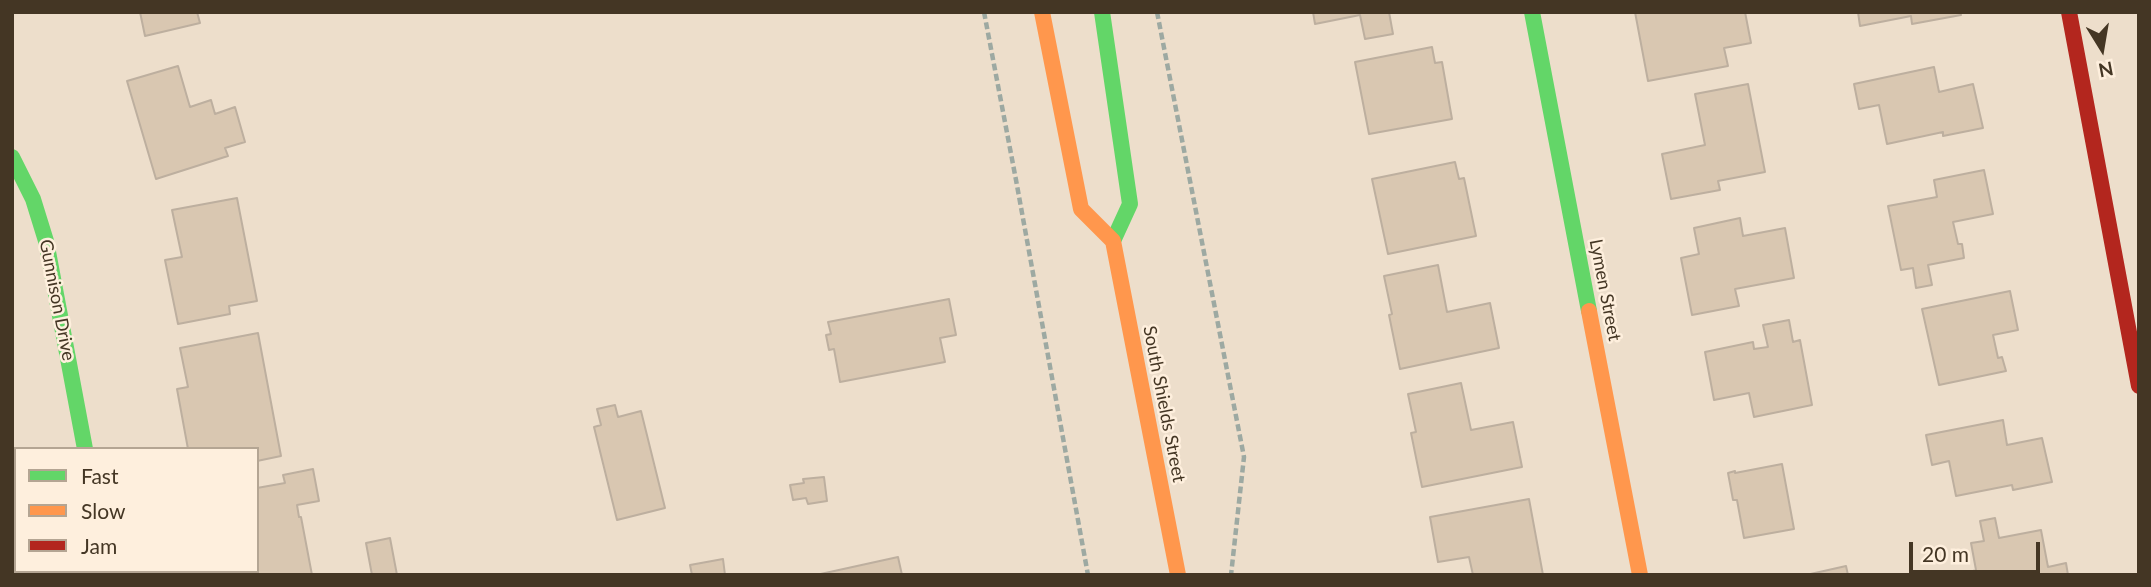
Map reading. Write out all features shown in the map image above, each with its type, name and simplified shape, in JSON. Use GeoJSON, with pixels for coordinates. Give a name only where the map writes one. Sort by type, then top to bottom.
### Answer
{"type":"FeatureCollection","features":[{"type":"Feature","properties":{"kind":"street"},"geometry":{"type":"LineString","coordinates":[[1042,12],[1081,209],[1113,241],[1130,204],[1102,12]]}},
{"type":"Feature","properties":{"kind":"street","name":"Lymen Street"},"geometry":{"type":"LineString","coordinates":[[1532,12],[1640,575]]}},
{"type":"Feature","properties":{"kind":"street"},"geometry":{"type":"LineString","coordinates":[[2069,12],[2139,386]]}},
{"type":"Feature","properties":{"kind":"street","name":"Gunnison Drive"},"geometry":{"type":"LineString","coordinates":[[12,157],[33,199],[46,241],[85,447]]}},
{"type":"Feature","properties":{"kind":"street","name":"South Shields Street"},"geometry":{"type":"LineString","coordinates":[[1113,241],[1178,575]]}},
{"type":"Feature","properties":{"kind":"path"},"geometry":{"type":"LineString","coordinates":[[984,12],[1088,575]]}},
{"type":"Feature","properties":{"kind":"path"},"geometry":{"type":"LineString","coordinates":[[1157,12],[1244,457],[1231,575]]}},
{"type":"Feature","properties":{"kind":"building"},"geometry":{"type":"Polygon","coordinates":[[[140,12],[197,12],[200,23],[145,36],[140,12]]]}},
{"type":"Feature","properties":{"kind":"building"},"geometry":{"type":"Polygon","coordinates":[[[1313,12],[1389,12],[1393,34],[1365,39],[1360,15],[1315,24],[1313,12]]]}},
{"type":"Feature","properties":{"kind":"building"},"geometry":{"type":"Polygon","coordinates":[[[1635,12],[1745,12],[1751,43],[1724,48],[1728,66],[1648,81],[1635,12]]]}},
{"type":"Feature","properties":{"kind":"building"},"geometry":{"type":"Polygon","coordinates":[[[1858,12],[1960,12],[1961,15],[1912,24],[1911,16],[1860,26],[1858,12]]]}},
{"type":"Feature","properties":{"kind":"building"},"geometry":{"type":"Polygon","coordinates":[[[1432,47],[1435,63],[1442,62],[1452,119],[1369,134],[1355,62],[1432,47]]]}},
{"type":"Feature","properties":{"kind":"building"},"geometry":{"type":"Polygon","coordinates":[[[178,66],[190,107],[211,100],[215,114],[235,107],[245,142],[225,148],[228,156],[156,179],[127,81],[178,66]]]}},
{"type":"Feature","properties":{"kind":"building"},"geometry":{"type":"Polygon","coordinates":[[[1934,67],[1939,92],[1973,84],[1983,128],[1943,136],[1943,132],[1887,144],[1879,105],[1859,109],[1854,84],[1934,67]]]}},
{"type":"Feature","properties":{"kind":"building"},"geometry":{"type":"Polygon","coordinates":[[[1748,84],[1765,172],[1718,181],[1720,190],[1671,199],[1662,154],[1705,145],[1695,94],[1748,84]]]}},
{"type":"Feature","properties":{"kind":"building"},"geometry":{"type":"Polygon","coordinates":[[[1455,162],[1459,179],[1464,178],[1476,236],[1388,254],[1372,179],[1455,162]]]}},
{"type":"Feature","properties":{"kind":"building"},"geometry":{"type":"Polygon","coordinates":[[[1984,170],[1993,214],[1953,222],[1958,244],[1962,244],[1964,258],[1928,265],[1932,285],[1916,288],[1913,268],[1901,270],[1888,206],[1937,197],[1934,180],[1984,170]]]}},
{"type":"Feature","properties":{"kind":"building"},"geometry":{"type":"Polygon","coordinates":[[[237,198],[257,301],[229,306],[230,314],[178,324],[165,260],[182,257],[172,210],[237,198]]]}},
{"type":"Feature","properties":{"kind":"building"},"geometry":{"type":"Polygon","coordinates":[[[1740,218],[1743,236],[1785,228],[1794,278],[1735,289],[1739,306],[1692,315],[1681,258],[1699,254],[1694,228],[1740,218]]]}},
{"type":"Feature","properties":{"kind":"building"},"geometry":{"type":"Polygon","coordinates":[[[1438,265],[1447,312],[1490,303],[1499,348],[1400,369],[1384,276],[1438,265]]]}},
{"type":"Feature","properties":{"kind":"building"},"geometry":{"type":"Polygon","coordinates":[[[2010,291],[2018,330],[1993,335],[1998,358],[2002,357],[2006,371],[1939,385],[1922,309],[2010,291]]]}},
{"type":"Feature","properties":{"kind":"building"},"geometry":{"type":"Polygon","coordinates":[[[949,299],[956,335],[940,338],[945,362],[840,382],[834,349],[829,350],[826,335],[831,334],[828,322],[949,299]]]}},
{"type":"Feature","properties":{"kind":"building"},"geometry":{"type":"Polygon","coordinates":[[[1789,320],[1793,342],[1800,340],[1812,405],[1754,417],[1749,393],[1714,400],[1705,352],[1753,342],[1754,349],[1768,347],[1763,325],[1789,320]]]}},
{"type":"Feature","properties":{"kind":"building"},"geometry":{"type":"Polygon","coordinates":[[[258,333],[281,456],[259,461],[259,447],[188,447],[177,389],[188,387],[180,348],[258,333]]]}},
{"type":"Feature","properties":{"kind":"building"},"geometry":{"type":"Polygon","coordinates":[[[1461,383],[1471,430],[1513,422],[1522,467],[1422,487],[1411,433],[1416,432],[1408,394],[1461,383]]]}},
{"type":"Feature","properties":{"kind":"building"},"geometry":{"type":"Polygon","coordinates":[[[615,405],[618,417],[641,411],[665,508],[617,520],[594,427],[601,425],[597,409],[615,405]]]}},
{"type":"Feature","properties":{"kind":"building"},"geometry":{"type":"Polygon","coordinates":[[[2003,420],[2007,445],[2042,438],[2052,482],[2013,490],[2012,485],[1956,496],[1949,461],[1932,465],[1926,435],[2003,420]]]}},
{"type":"Feature","properties":{"kind":"building"},"geometry":{"type":"Polygon","coordinates":[[[1782,464],[1794,529],[1744,538],[1737,500],[1733,500],[1728,473],[1782,464]]]}},
{"type":"Feature","properties":{"kind":"building"},"geometry":{"type":"Polygon","coordinates":[[[313,469],[319,501],[297,505],[312,575],[228,575],[259,573],[259,488],[285,483],[283,475],[313,469]]]}},
{"type":"Feature","properties":{"kind":"building"},"geometry":{"type":"Polygon","coordinates":[[[824,477],[827,501],[808,504],[806,498],[793,500],[790,485],[804,483],[803,479],[824,477]]]}},
{"type":"Feature","properties":{"kind":"building"},"geometry":{"type":"Polygon","coordinates":[[[1529,499],[1543,575],[1473,575],[1469,557],[1438,562],[1430,517],[1529,499]]]}},
{"type":"Feature","properties":{"kind":"building"},"geometry":{"type":"Polygon","coordinates":[[[1995,518],[1999,538],[2041,530],[2048,567],[2066,563],[2068,575],[1973,575],[1976,570],[1971,543],[1984,541],[1980,521],[1995,518]]]}},
{"type":"Feature","properties":{"kind":"building"},"geometry":{"type":"Polygon","coordinates":[[[390,538],[397,575],[372,575],[366,543],[390,538]]]}},
{"type":"Feature","properties":{"kind":"building"},"geometry":{"type":"Polygon","coordinates":[[[898,557],[902,575],[816,575],[898,557]]]}},
{"type":"Feature","properties":{"kind":"building"},"geometry":{"type":"Polygon","coordinates":[[[723,559],[725,575],[692,575],[690,565],[723,559]]]}},
{"type":"Feature","properties":{"kind":"building"},"geometry":{"type":"Polygon","coordinates":[[[1846,566],[1848,575],[1806,575],[1846,566]]]}},
{"type":"Feature","properties":{"kind":"traffic: fast"},"geometry":{"type":"LineString","coordinates":[[1102,12],[1130,204],[1113,241]]}},
{"type":"Feature","properties":{"kind":"traffic: fast"},"geometry":{"type":"LineString","coordinates":[[1532,12],[1589,311]]}},
{"type":"Feature","properties":{"kind":"traffic: fast"},"geometry":{"type":"LineString","coordinates":[[12,157],[33,199],[46,241],[85,447]]}},
{"type":"Feature","properties":{"kind":"traffic: slow"},"geometry":{"type":"LineString","coordinates":[[1042,12],[1081,209],[1113,241],[1178,575]]}},
{"type":"Feature","properties":{"kind":"traffic: slow"},"geometry":{"type":"LineString","coordinates":[[1589,311],[1640,575]]}},
{"type":"Feature","properties":{"kind":"traffic: jam"},"geometry":{"type":"LineString","coordinates":[[2069,12],[2139,386]]}}]}
